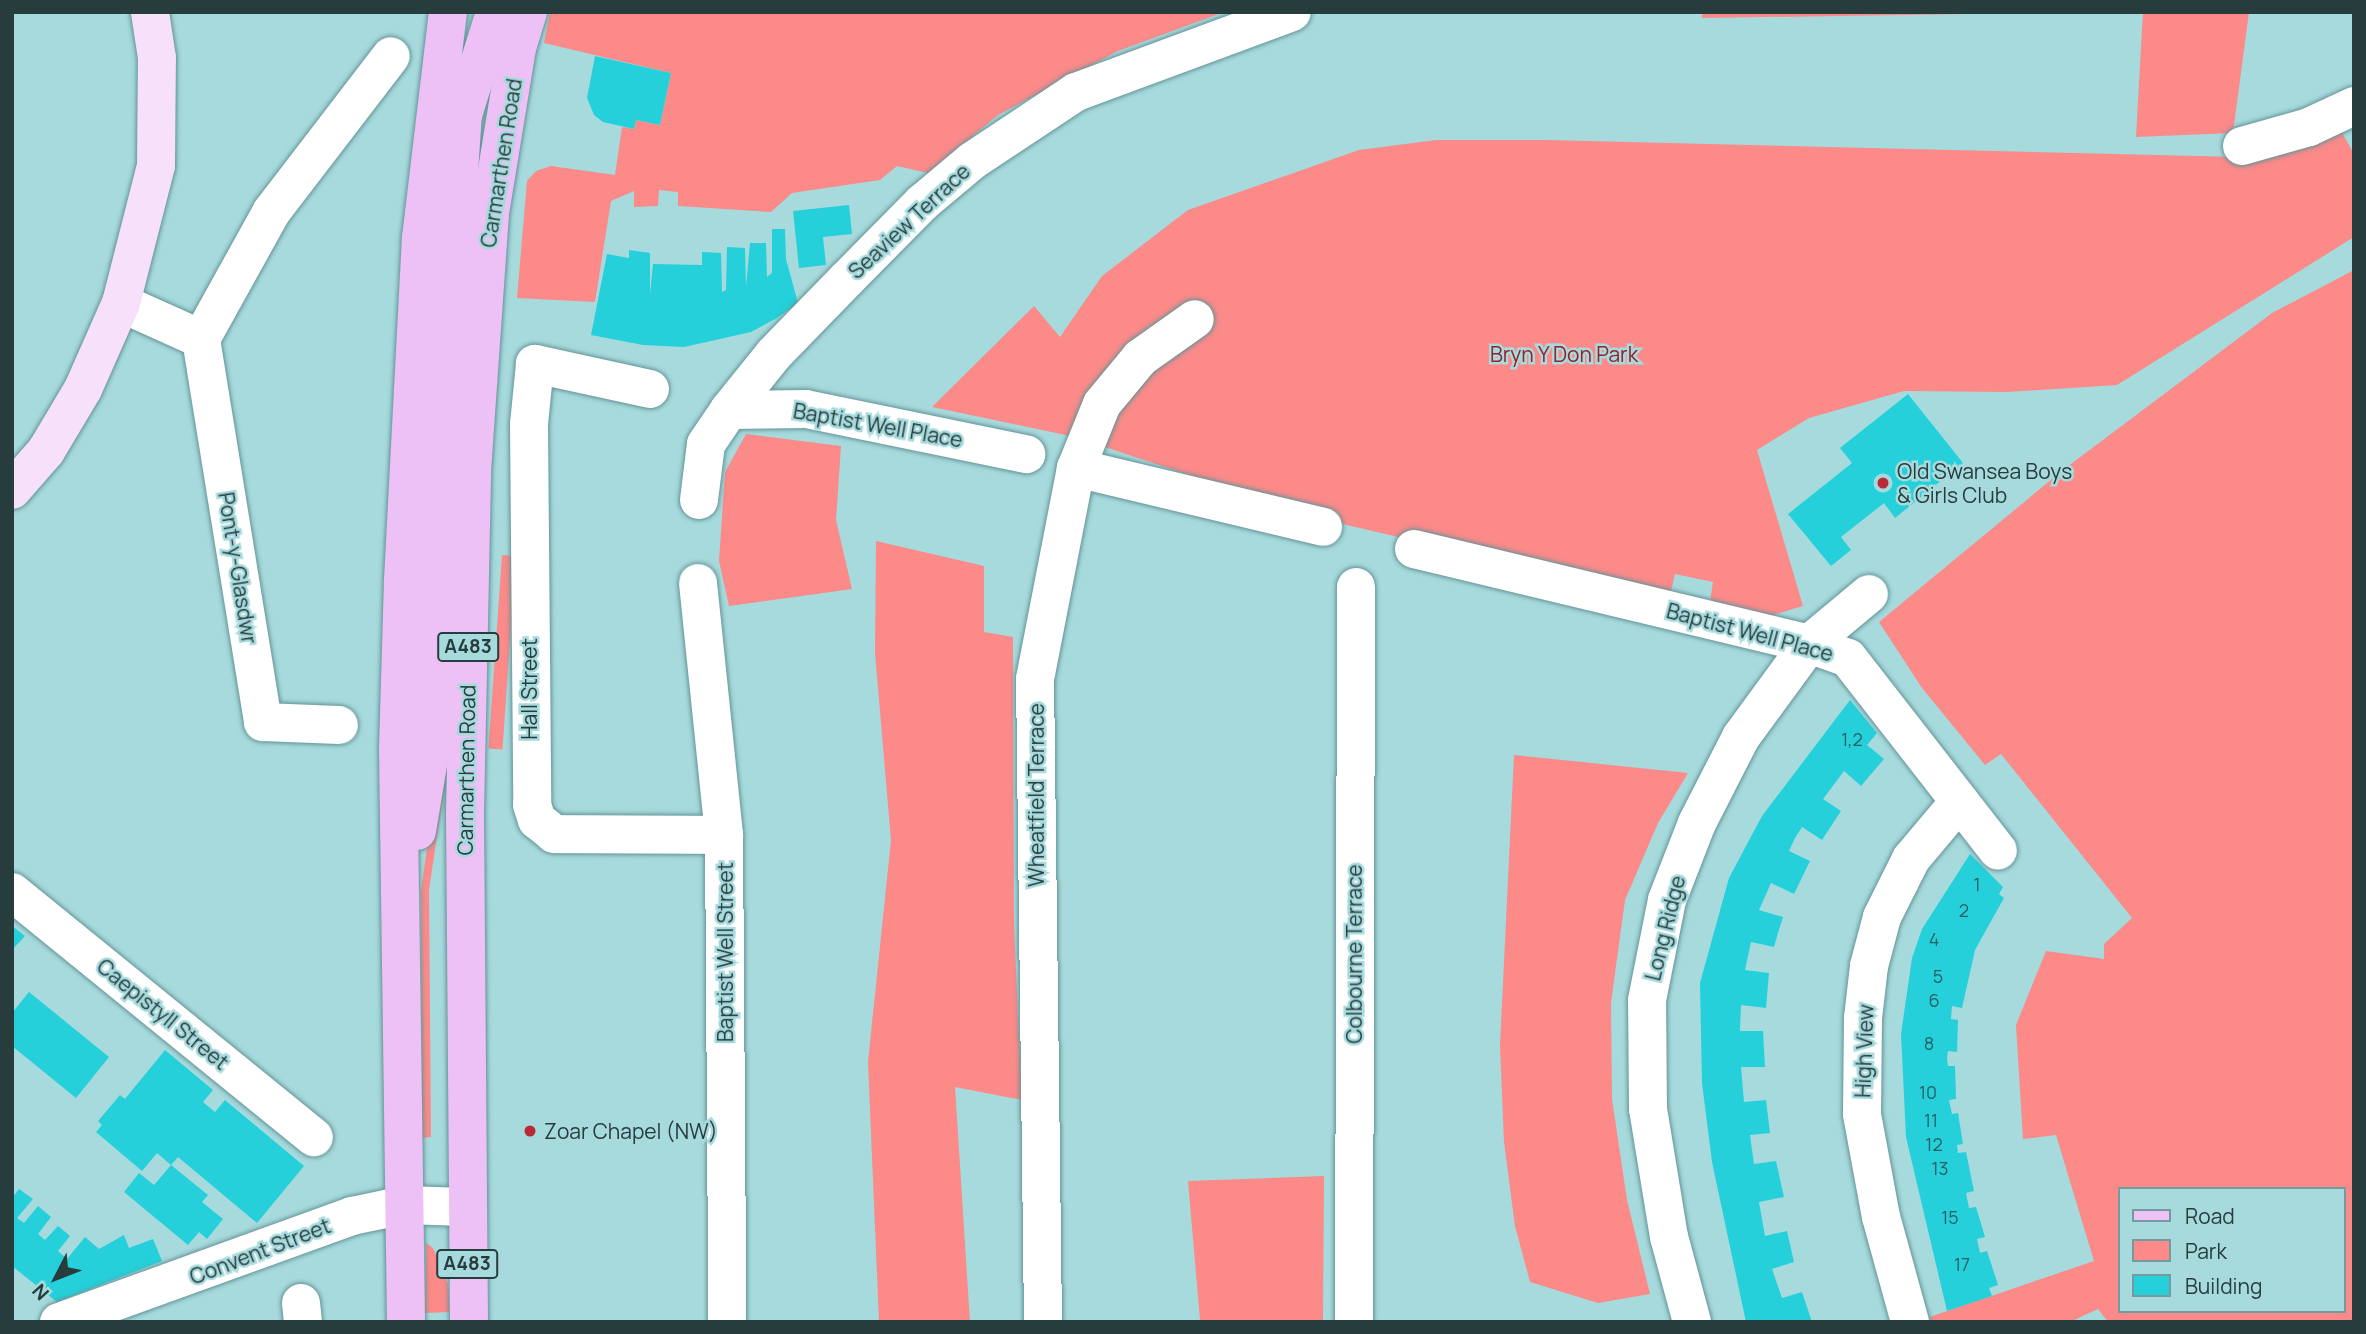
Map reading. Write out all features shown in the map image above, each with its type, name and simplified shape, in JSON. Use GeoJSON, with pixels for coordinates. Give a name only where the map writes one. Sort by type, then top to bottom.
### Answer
{"type":"FeatureCollection","features":[{"type":"Feature","properties":{"kind":"main road"},"geometry":{"type":"LineString","coordinates":[[12,490],[46,451],[83,389],[121,303],[156,166],[157,58],[150,12]]}},
{"type":"Feature","properties":{"kind":"main road","name":"A483"},"geometry":{"type":"LineString","coordinates":[[406,1322],[398,748],[407,464],[421,238],[448,12]]}},
{"type":"Feature","properties":{"kind":"main road","name":"A483"},"geometry":{"type":"LineString","coordinates":[[402,912],[431,746],[435,549],[463,115],[495,12]]}},
{"type":"Feature","properties":{"kind":"main road","name":"Carmarthen Road"},"geometry":{"type":"LineString","coordinates":[[469,1322],[465,1207],[465,813],[472,471],[490,214],[517,48],[528,12]]}},
{"type":"Feature","properties":{"kind":"street","name":"Seaview Terrace"},"geometry":{"type":"LineString","coordinates":[[699,500],[706,444],[729,410],[774,354],[922,203],[1023,125],[1076,92],[1135,67],[1292,12]]}},
{"type":"Feature","properties":{"kind":"street"},"geometry":{"type":"LineString","coordinates":[[121,303],[201,338],[272,211],[391,57]]}},
{"type":"Feature","properties":{"kind":"street"},"geometry":{"type":"LineString","coordinates":[[2242,146],[2309,127],[2354,106]]}},
{"type":"Feature","properties":{"kind":"street","name":"Wheatfield Terrace"},"geometry":{"type":"LineString","coordinates":[[1044,1322],[1035,679],[1076,468],[1102,404],[1140,358],[1195,319]]}},
{"type":"Feature","properties":{"kind":"street","name":"Pont-y-Glasdwr"},"geometry":{"type":"LineString","coordinates":[[201,338],[263,722],[339,725]]}},
{"type":"Feature","properties":{"kind":"street","name":"Hall Street"},"geometry":{"type":"LineString","coordinates":[[650,388],[535,365],[529,424],[529,758],[537,820],[554,834],[570,836],[724,835]]}},
{"type":"Feature","properties":{"kind":"street","name":"Baptist Well Place"},"geometry":{"type":"LineString","coordinates":[[729,410],[806,409],[1026,454]]}},
{"type":"Feature","properties":{"kind":"street"},"geometry":{"type":"LineString","coordinates":[[1076,468],[1323,527]]}},
{"type":"Feature","properties":{"kind":"street","name":"Baptist Well Place"},"geometry":{"type":"LineString","coordinates":[[1414,549],[1810,644],[1847,658],[1998,851]]}},
{"type":"Feature","properties":{"kind":"street","name":"Baptist Well Street"},"geometry":{"type":"LineString","coordinates":[[698,583],[724,835],[727,1322]]}},
{"type":"Feature","properties":{"kind":"street","name":"Colbourne Terrace"},"geometry":{"type":"LineString","coordinates":[[1354,1322],[1356,587]]}},
{"type":"Feature","properties":{"kind":"street","name":"Long Ridge"},"geometry":{"type":"LineString","coordinates":[[1692,1322],[1669,1237],[1648,1109],[1647,999],[1667,900],[1697,823],[1741,737],[1810,644],[1869,594]]}},
{"type":"Feature","properties":{"kind":"street","name":"High View"},"geometry":{"type":"LineString","coordinates":[[1910,1322],[1881,1217],[1862,1114],[1863,1018],[1869,965],[1882,918],[1911,859],[1959,802]]}},
{"type":"Feature","properties":{"kind":"street","name":"Caepistyll Street"},"geometry":{"type":"LineString","coordinates":[[12,891],[314,1137]]}},
{"type":"Feature","properties":{"kind":"street","name":"Convent Street"},"geometry":{"type":"LineString","coordinates":[[59,1322],[352,1216],[404,1205],[465,1207]]}},
{"type":"Feature","properties":{"kind":"green space"},"geometry":{"type":"Polygon","coordinates":[[[550,12],[1224,12],[1118,51],[998,115],[928,173],[897,166],[880,180],[792,193],[771,212],[678,206],[678,192],[659,190],[658,206],[634,207],[634,191],[611,201],[595,302],[517,298],[527,181],[536,171],[551,166],[615,175],[622,127],[634,129],[636,120],[660,125],[671,73],[544,43],[550,12]]]}},
{"type":"Feature","properties":{"kind":"green space"},"geometry":{"type":"Polygon","coordinates":[[[1702,12],[2041,12],[2041,13],[1702,18],[1702,12]]]}},
{"type":"Feature","properties":{"kind":"green space"},"geometry":{"type":"Polygon","coordinates":[[[2143,12],[2249,12],[2233,133],[2136,137],[2143,12]]]}},
{"type":"Feature","properties":{"kind":"green space","name":"Bryn Y Don Park"},"geometry":{"type":"Polygon","coordinates":[[[2340,129],[2354,154],[2354,237],[2117,385],[2007,392],[1904,391],[1809,418],[1757,450],[1803,606],[1770,616],[1710,602],[1713,582],[1675,574],[1669,600],[1321,519],[1075,437],[932,407],[1034,306],[1060,337],[1102,276],[1188,210],[1359,150],[1436,140],[1546,140],[2239,157],[2340,129]]]}},
{"type":"Feature","properties":{"kind":"green space"},"geometry":{"type":"Polygon","coordinates":[[[2354,270],[2354,1322],[2108,1322],[2098,1309],[2070,1322],[1932,1322],[1930,1317],[2094,1261],[2056,1135],[2023,1139],[2016,1025],[2046,951],[2104,959],[2104,944],[2132,918],[2001,754],[1985,765],[1922,688],[1879,622],[2063,470],[2272,313],[2354,270]]]}},
{"type":"Feature","properties":{"kind":"green space"},"geometry":{"type":"Polygon","coordinates":[[[746,434],[841,446],[836,520],[852,589],[729,606],[719,561],[725,472],[746,434]]]}},
{"type":"Feature","properties":{"kind":"green space"},"geometry":{"type":"Polygon","coordinates":[[[876,541],[984,566],[984,632],[1013,637],[1014,925],[1022,1100],[955,1087],[970,1322],[879,1322],[868,1062],[891,840],[875,653],[876,541]]]}},
{"type":"Feature","properties":{"kind":"green space"},"geometry":{"type":"Polygon","coordinates":[[[502,555],[516,556],[502,750],[488,749],[502,555]]]}},
{"type":"Feature","properties":{"kind":"green space"},"geometry":{"type":"Polygon","coordinates":[[[1514,755],[1688,773],[1658,823],[1625,900],[1611,1003],[1612,1099],[1627,1200],[1650,1294],[1598,1303],[1530,1282],[1515,1226],[1504,1142],[1500,1045],[1514,755]]]}},
{"type":"Feature","properties":{"kind":"green space"},"geometry":{"type":"Polygon","coordinates":[[[439,763],[448,763],[429,890],[431,1137],[422,1138],[421,891],[439,763]]]}},
{"type":"Feature","properties":{"kind":"green space"},"geometry":{"type":"Polygon","coordinates":[[[1324,1176],[1323,1322],[1066,1322],[1200,1320],[1188,1181],[1324,1176]]]}},
{"type":"Feature","properties":{"kind":"green space"},"geometry":{"type":"Polygon","coordinates":[[[426,1243],[433,1248],[448,1284],[450,1312],[425,1313],[426,1243]]]}},
{"type":"Feature","properties":{"kind":"building"},"geometry":{"type":"Polygon","coordinates":[[[595,56],[671,73],[660,125],[636,120],[634,129],[603,122],[594,115],[587,98],[595,56]]]}},
{"type":"Feature","properties":{"kind":"building"},"geometry":{"type":"Polygon","coordinates":[[[849,205],[852,234],[823,237],[826,265],[799,268],[793,211],[849,205]]]}},
{"type":"Feature","properties":{"kind":"building"},"geometry":{"type":"Polygon","coordinates":[[[772,229],[785,229],[786,259],[798,303],[777,318],[751,332],[684,347],[643,345],[591,335],[607,254],[629,258],[629,250],[650,253],[650,294],[653,264],[702,265],[702,252],[721,253],[722,292],[726,290],[727,247],[745,248],[746,287],[750,243],[766,243],[767,277],[772,273],[772,229]]]}},
{"type":"Feature","properties":{"kind":"building","name":"Old Swansea Boys & Girls Club"},"geometry":{"type":"Polygon","coordinates":[[[1908,394],[1963,463],[1895,518],[1884,503],[1841,537],[1851,550],[1831,566],[1788,514],[1852,463],[1840,448],[1908,394]]]}},
{"type":"Feature","properties":{"kind":"building"},"geometry":{"type":"Polygon","coordinates":[[[1850,700],[1877,733],[1867,745],[1884,759],[1861,786],[1844,771],[1823,799],[1841,811],[1822,840],[1802,827],[1795,838],[1789,851],[1810,861],[1794,894],[1771,883],[1759,910],[1783,917],[1774,947],[1751,942],[1745,970],[1769,973],[1766,1008],[1741,1005],[1740,1031],[1763,1031],[1765,1067],[1741,1067],[1744,1102],[1766,1100],[1770,1133],[1750,1135],[1754,1164],[1776,1161],[1784,1197],[1759,1202],[1765,1236],[1787,1231],[1794,1262],[1772,1269],[1782,1298],[1802,1292],[1812,1322],[1746,1322],[1712,1162],[1702,1083],[1700,983],[1729,878],[1762,816],[1850,700]]]}},
{"type":"Feature","properties":{"kind":"building"},"geometry":{"type":"Polygon","coordinates":[[[1970,854],[2003,887],[1999,894],[2004,898],[1975,950],[1962,1008],[1952,1006],[1951,1019],[1958,1020],[1957,1052],[1948,1051],[1947,1058],[1948,1066],[1955,1066],[1956,1099],[1949,1100],[1952,1114],[1958,1113],[1963,1144],[1957,1145],[1958,1153],[1966,1152],[1974,1191],[1966,1193],[1969,1208],[1976,1207],[1985,1237],[1977,1239],[1980,1253],[1987,1251],[1998,1285],[1989,1288],[1992,1296],[1947,1311],[1906,1137],[1901,1034],[1912,958],[1922,929],[1970,854]]]}},
{"type":"Feature","properties":{"kind":"building"},"geometry":{"type":"Polygon","coordinates":[[[12,926],[25,936],[12,950],[12,926]]]}},
{"type":"Feature","properties":{"kind":"building"},"geometry":{"type":"Polygon","coordinates":[[[29,992],[109,1057],[76,1098],[12,1046],[12,1013],[29,992]]]}},
{"type":"Feature","properties":{"kind":"building"},"geometry":{"type":"Polygon","coordinates":[[[165,1050],[213,1090],[203,1102],[215,1112],[225,1100],[304,1166],[257,1223],[178,1157],[171,1165],[157,1153],[142,1171],[96,1132],[102,1125],[98,1121],[120,1095],[125,1099],[165,1050]]]}},
{"type":"Feature","properties":{"kind":"building"},"geometry":{"type":"Polygon","coordinates":[[[171,1165],[208,1195],[202,1202],[223,1219],[207,1239],[199,1232],[188,1245],[124,1192],[139,1173],[154,1185],[171,1165]]]}},
{"type":"Feature","properties":{"kind":"building"},"geometry":{"type":"Polygon","coordinates":[[[19,1189],[33,1199],[17,1218],[24,1223],[38,1206],[51,1217],[38,1234],[45,1240],[58,1226],[70,1236],[58,1251],[67,1259],[85,1237],[99,1249],[124,1235],[129,1248],[153,1239],[162,1261],[57,1302],[12,1266],[12,1198],[19,1189]]]}},
{"type":"Feature","properties":{"kind":"place","name":"Old Swansea Boys & Girls Club"},"geometry":{"type":"Point","coordinates":[1883,483]}},
{"type":"Feature","properties":{"kind":"place","name":"Zoar Chapel (NW)"},"geometry":{"type":"Point","coordinates":[530,1131]}}]}
